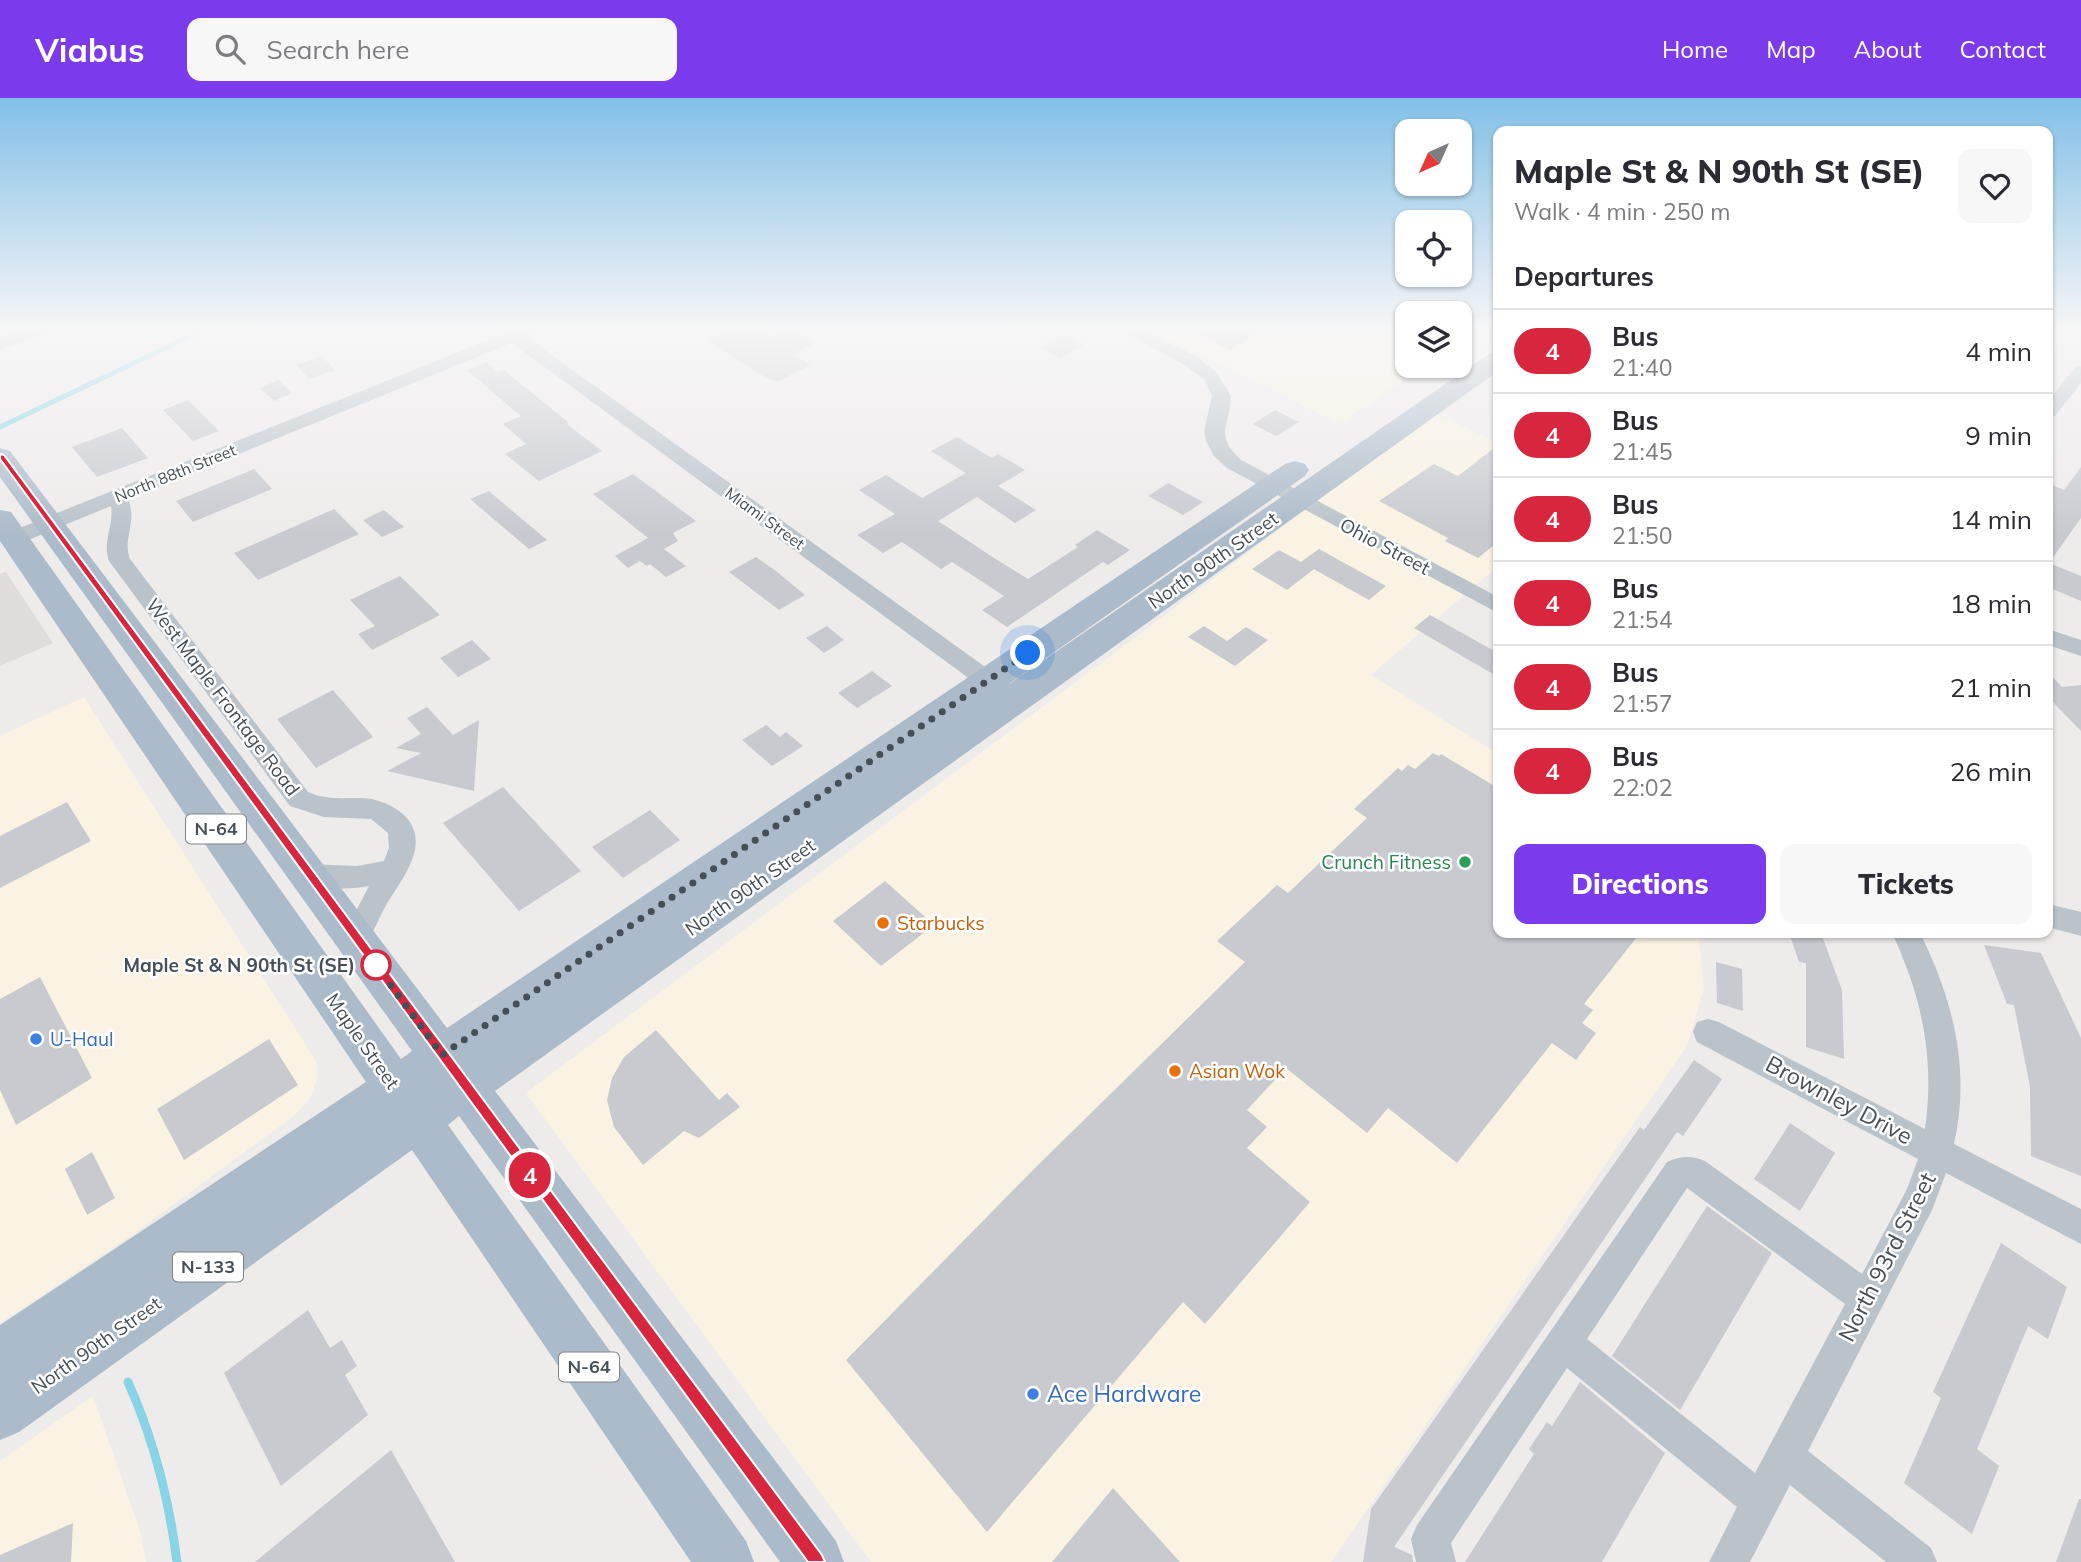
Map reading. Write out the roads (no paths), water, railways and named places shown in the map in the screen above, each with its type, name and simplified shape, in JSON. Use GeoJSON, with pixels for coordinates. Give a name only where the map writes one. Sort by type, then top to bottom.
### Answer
{"type":"FeatureCollection","features":[{"type":"Feature","properties":{"kind":"main road","name":"North 90th Street"},"geometry":{"type":"LineString","coordinates":[[1286,493],[1408,397]]}},
{"type":"Feature","properties":{"kind":"main road","name":"North 90th Street"},"geometry":{"type":"LineString","coordinates":[[0,1356],[454,1071],[1423,397]]}},
{"type":"Feature","properties":{"kind":"main road","name":"N-64"},"geometry":{"type":"LineString","coordinates":[[0,457],[815,1562]]}},
{"type":"Feature","properties":{"kind":"main road","name":"Maple Street"},"geometry":{"type":"LineString","coordinates":[[7,528],[725,1562]]}},
{"type":"Feature","properties":{"kind":"main road","name":"North 90th Street"},"geometry":{"type":"LineString","coordinates":[[0,1413],[406,1103]]}},
{"type":"Feature","properties":{"kind":"street","name":"North 88th Street"},"geometry":{"type":"LineString","coordinates":[[7,528],[51,523],[363,397]]}},
{"type":"Feature","properties":{"kind":"street","name":"Miami Street"},"geometry":{"type":"LineString","coordinates":[[608,397],[1002,691]]}},
{"type":"Feature","properties":{"kind":"street"},"geometry":{"type":"LineString","coordinates":[[1221,397],[1213,431],[1217,447],[1234,464],[1286,493]]}},
{"type":"Feature","properties":{"kind":"street","name":"Ohio Street"},"geometry":{"type":"LineString","coordinates":[[1286,493],[1493,603]]}},
{"type":"Feature","properties":{"kind":"street","name":"West Maple Frontage Road"},"geometry":{"type":"LineString","coordinates":[[117,497],[123,508],[124,520],[116,543],[117,556],[299,799],[321,809],[371,808],[399,824],[404,837],[394,870],[356,938]]}},
{"type":"Feature","properties":{"kind":"street"},"geometry":{"type":"LineString","coordinates":[[2053,639],[2081,648]]}},
{"type":"Feature","properties":{"kind":"street"},"geometry":{"type":"LineString","coordinates":[[308,875],[357,877],[394,870]]}},
{"type":"Feature","properties":{"kind":"street"},"geometry":{"type":"LineString","coordinates":[[2053,917],[2081,924]]}},
{"type":"Feature","properties":{"kind":"street","name":"North 93rd Street"},"geometry":{"type":"LineString","coordinates":[[1729,1562],[1920,1198],[1938,1152],[1947,1096],[1943,1039],[1937,1008],[1908,938]]}},
{"type":"Feature","properties":{"kind":"street","name":"Brownley Drive"},"geometry":{"type":"LineString","coordinates":[[1708,1032],[2081,1227]]}},
{"type":"Feature","properties":{"kind":"street"},"geometry":{"type":"LineString","coordinates":[[1436,1562],[1431,1539],[1678,1174],[1694,1172],[1867,1299]]}},
{"type":"Feature","properties":{"kind":"street"},"geometry":{"type":"LineString","coordinates":[[1564,1343],[1761,1502]]}},
{"type":"Feature","properties":{"kind":"street"},"geometry":{"type":"LineString","coordinates":[[1784,1456],[1917,1562]]}},
{"type":"Feature","properties":{"kind":"waterway"},"geometry":{"type":"LineString","coordinates":[[0,427],[62,397]]}},
{"type":"Feature","properties":{"kind":"waterway"},"geometry":{"type":"LineString","coordinates":[[128,1382],[146,1426],[159,1470],[170,1515],[177,1562]]}},
{"type":"Feature","properties":{"kind":"place","name":"Crunch Fitness"},"geometry":{"type":"Point","coordinates":[1465,862]}},
{"type":"Feature","properties":{"kind":"place","name":"Starbucks"},"geometry":{"type":"Point","coordinates":[883,923]}},
{"type":"Feature","properties":{"kind":"place","name":"Maple St & N 90th St (SE)"},"geometry":{"type":"Point","coordinates":[376,965]}},
{"type":"Feature","properties":{"kind":"place","name":"U-Haul"},"geometry":{"type":"Point","coordinates":[36,1039]}},
{"type":"Feature","properties":{"kind":"place","name":"Asian Wok"},"geometry":{"type":"Point","coordinates":[1175,1071]}},
{"type":"Feature","properties":{"kind":"place","name":"Ace Hardware"},"geometry":{"type":"Point","coordinates":[1033,1394]}}]}
